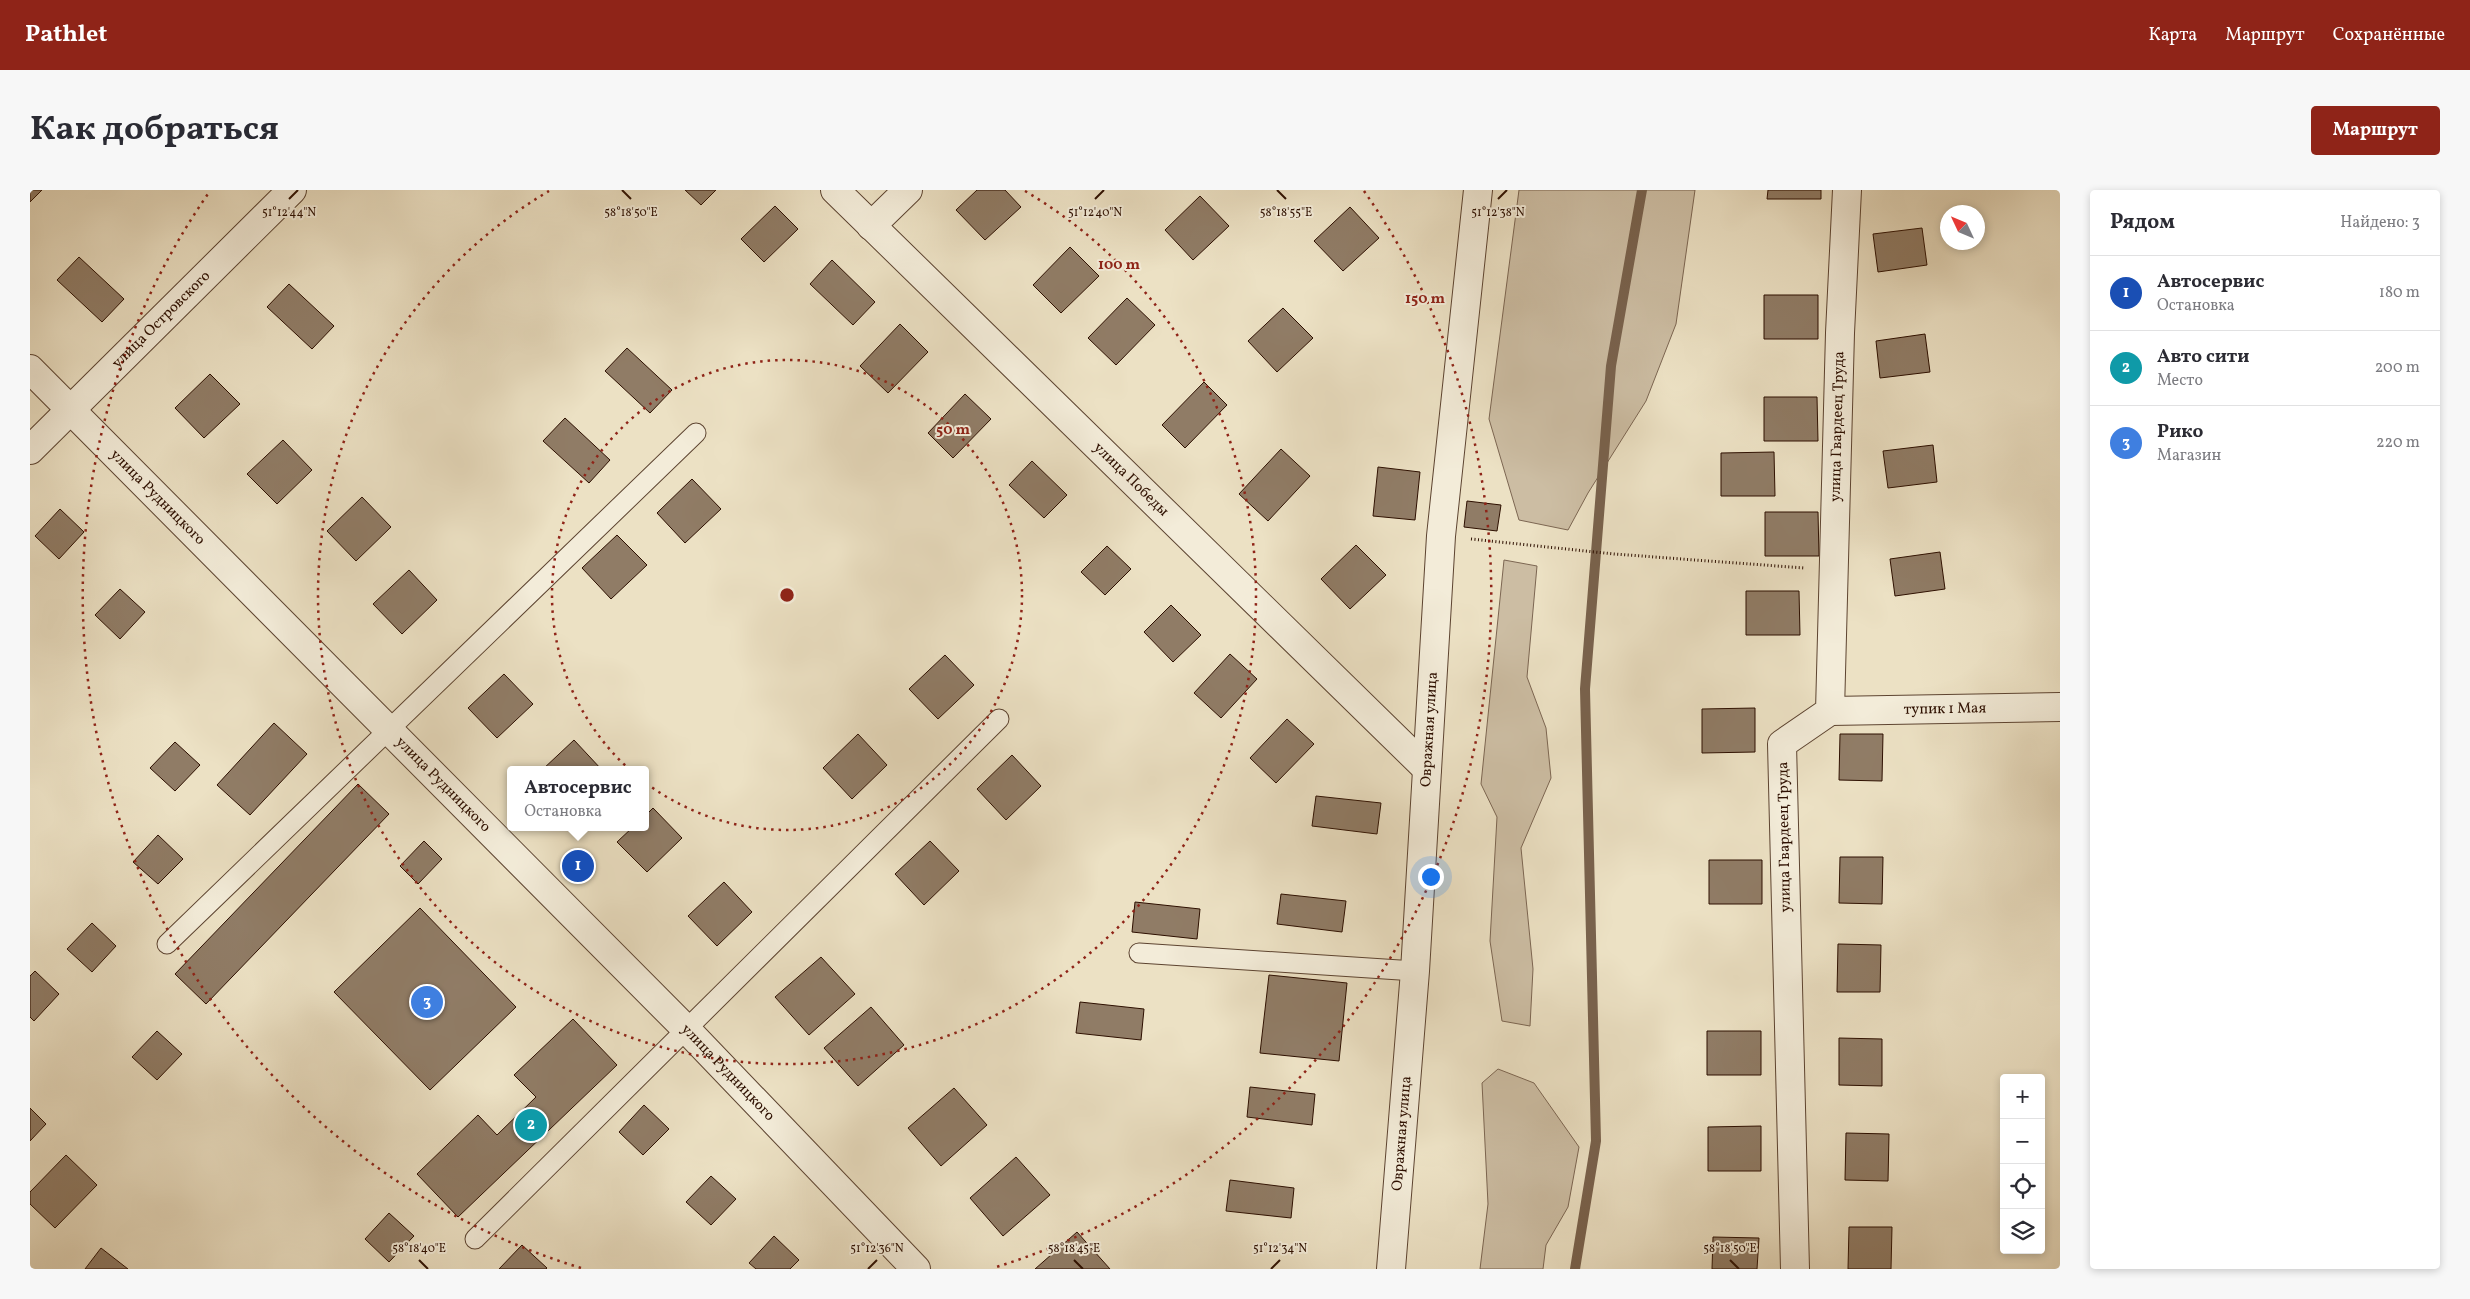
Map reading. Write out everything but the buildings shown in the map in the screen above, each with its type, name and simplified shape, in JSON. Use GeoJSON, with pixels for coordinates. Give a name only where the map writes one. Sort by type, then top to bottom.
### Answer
{"type":"FeatureCollection","features":[{"type":"Feature","properties":{"kind":"street","name":"улица Островского"},"geometry":{"type":"LineString","coordinates":[[30,450],[292,190]]}},
{"type":"Feature","properties":{"kind":"street","name":"улица Победы"},"geometry":{"type":"LineString","coordinates":[[835,190],[1427,769]]}},
{"type":"Feature","properties":{"kind":"street"},"geometry":{"type":"LineString","coordinates":[[871,226],[908,190]]}},
{"type":"Feature","properties":{"kind":"street","name":"Овражная улица"},"geometry":{"type":"LineString","coordinates":[[1392,1269],[1415,971],[1441,536],[1478,190]]}},
{"type":"Feature","properties":{"kind":"street","name":"улица Гвардеец Труда"},"geometry":{"type":"LineString","coordinates":[[1795,1269],[1782,744],[1830,711],[1840,333],[1847,190]]}},
{"type":"Feature","properties":{"kind":"street","name":"улица Рудницкого"},"geometry":{"type":"LineString","coordinates":[[30,369],[687,1030],[916,1269]]}},
{"type":"Feature","properties":{"kind":"street","name":"тупик 1 Мая"},"geometry":{"type":"LineString","coordinates":[[1830,711],[2060,707]]}},
{"type":"Feature","properties":{"kind":"lane"},"geometry":{"type":"LineString","coordinates":[[167,944],[696,433]]}},
{"type":"Feature","properties":{"kind":"lane"},"geometry":{"type":"LineString","coordinates":[[474,1239],[999,719]]}},
{"type":"Feature","properties":{"kind":"lane"},"geometry":{"type":"LineString","coordinates":[[1139,953],[1415,971]]}},
{"type":"Feature","properties":{"kind":"path"},"geometry":{"type":"LineString","coordinates":[[1441,536],[1614,554],[1834,570]]}},
{"type":"Feature","properties":{"kind":"shaded area"},"geometry":{"type":"Polygon","coordinates":[[[1519,190],[1695,190],[1676,324],[1646,401],[1588,493],[1568,530],[1519,520],[1489,419],[1519,190]]]}},
{"type":"Feature","properties":{"kind":"shaded area"},"geometry":{"type":"Polygon","coordinates":[[[1504,560],[1537,566],[1527,677],[1546,728],[1551,778],[1521,848],[1533,969],[1530,1026],[1502,1021],[1490,941],[1497,817],[1481,784],[1504,560]]]}},
{"type":"Feature","properties":{"kind":"shaded area"},"geometry":{"type":"Polygon","coordinates":[[[1498,1069],[1534,1083],[1579,1147],[1568,1207],[1546,1245],[1543,1269],[1480,1269],[1488,1204],[1482,1083],[1498,1069]]]}},
{"type":"Feature","properties":{"kind":"waterway"},"geometry":{"type":"LineString","coordinates":[[1575,1269],[1596,1141],[1585,689],[1611,366],[1642,190]]}},
{"type":"Feature","properties":{"kind":"place","name":"Автосервис"},"geometry":{"type":"Point","coordinates":[578,866]}},
{"type":"Feature","properties":{"kind":"place","name":"Рико"},"geometry":{"type":"Point","coordinates":[427,1002]}},
{"type":"Feature","properties":{"kind":"place","name":"Авто сити"},"geometry":{"type":"Point","coordinates":[531,1125]}}]}
